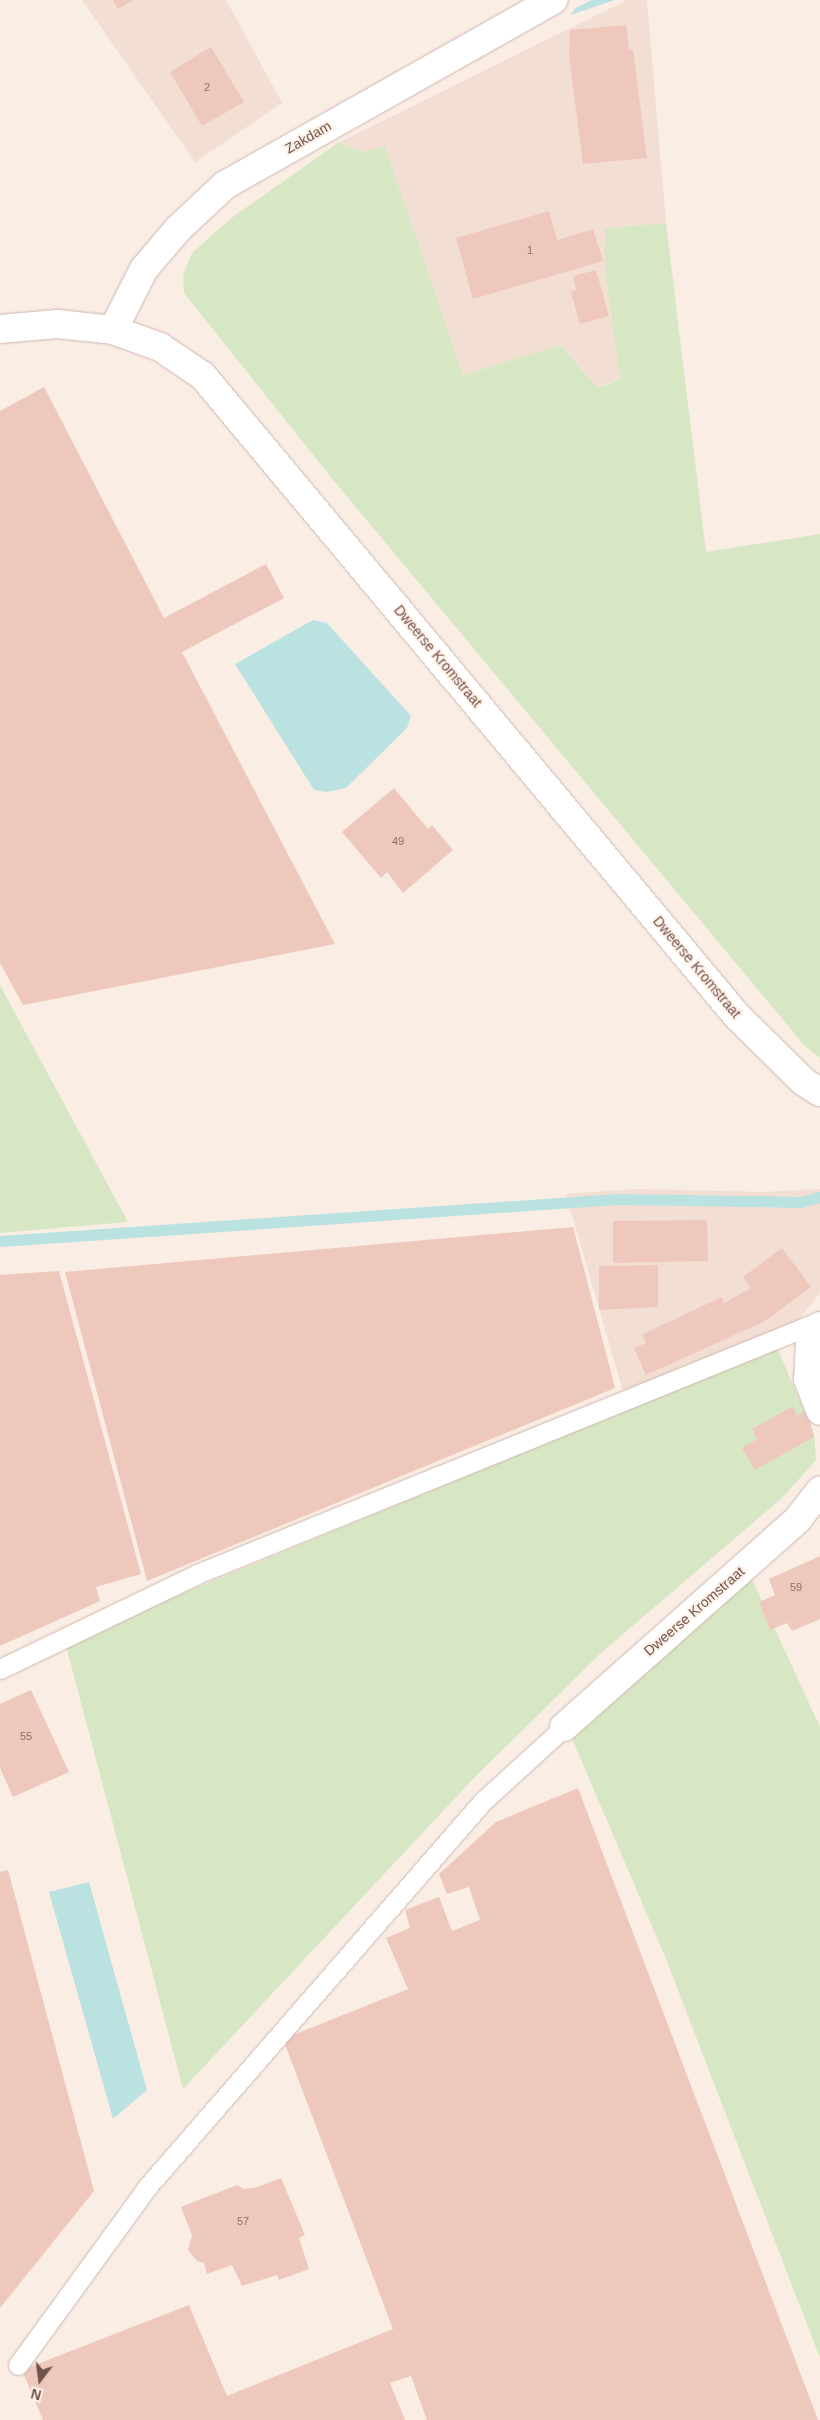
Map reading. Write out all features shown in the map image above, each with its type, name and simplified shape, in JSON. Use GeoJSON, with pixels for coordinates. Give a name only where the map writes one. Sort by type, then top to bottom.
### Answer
{"type":"FeatureCollection","features":[{"type":"Feature","properties":{"kind":"street","name":"Zakdam"},"geometry":{"type":"LineString","coordinates":[[113,330],[144,269],[178,229],[225,185],[553,0]]}},
{"type":"Feature","properties":{"kind":"street","name":"Dweerse Kromstraat"},"geometry":{"type":"LineString","coordinates":[[0,329],[57,324],[113,330],[160,348],[203,376],[737,1016],[804,1082],[820,1092]]}},
{"type":"Feature","properties":{"kind":"street"},"geometry":{"type":"LineString","coordinates":[[820,1326],[810,1343],[808,1378],[820,1410]]}},
{"type":"Feature","properties":{"kind":"street","name":"Dweerse Kromstraat"},"geometry":{"type":"LineString","coordinates":[[564,1726],[798,1519],[820,1491]]}},
{"type":"Feature","properties":{"kind":"lane"},"geometry":{"type":"LineString","coordinates":[[0,1669],[196,1574],[820,1321]]}},
{"type":"Feature","properties":{"kind":"lane"},"geometry":{"type":"LineString","coordinates":[[18,2365],[148,2186],[483,1801],[564,1726]]}},
{"type":"Feature","properties":{"kind":"shaded area"},"geometry":{"type":"Polygon","coordinates":[[[82,0],[226,0],[282,103],[195,162],[82,0]]]}},
{"type":"Feature","properties":{"kind":"shaded area"},"geometry":{"type":"Polygon","coordinates":[[[627,0],[647,0],[666,223],[605,228],[605,271],[620,378],[598,388],[560,345],[463,375],[385,147],[362,152],[340,142],[627,0]]]}},
{"type":"Feature","properties":{"kind":"shaded area"},"geometry":{"type":"Polygon","coordinates":[[[637,1189],[762,1192],[820,1189],[820,1293],[777,1348],[628,1409],[566,1194],[637,1189]]]}},
{"type":"Feature","properties":{"kind":"green space"},"geometry":{"type":"Polygon","coordinates":[[[339,142],[362,152],[385,146],[463,375],[560,345],[598,388],[620,379],[605,271],[605,228],[666,223],[706,552],[820,534],[820,1058],[804,1045],[334,481],[184,293],[183,275],[192,253],[234,216],[339,142]]]}},
{"type":"Feature","properties":{"kind":"green space"},"geometry":{"type":"Polygon","coordinates":[[[0,985],[15,1013],[128,1222],[0,1233],[0,985]]]}},
{"type":"Feature","properties":{"kind":"green space"},"geometry":{"type":"Polygon","coordinates":[[[777,1348],[814,1434],[816,1460],[783,1497],[602,1652],[474,1778],[183,2089],[65,1642],[777,1348]]]}},
{"type":"Feature","properties":{"kind":"green space"},"geometry":{"type":"Polygon","coordinates":[[[751,1577],[820,1727],[820,2358],[666,1959],[571,1736],[751,1577]]]}},
{"type":"Feature","properties":{"kind":"water"},"geometry":{"type":"Polygon","coordinates":[[[592,0],[615,0],[570,15],[576,8],[592,0]]]}},
{"type":"Feature","properties":{"kind":"water"},"geometry":{"type":"Polygon","coordinates":[[[313,620],[327,623],[411,716],[407,728],[346,788],[326,792],[314,790],[235,664],[313,620]]]}},
{"type":"Feature","properties":{"kind":"water"},"geometry":{"type":"Polygon","coordinates":[[[89,1882],[147,2090],[113,2119],[49,1892],[89,1882]]]}},
{"type":"Feature","properties":{"kind":"building"},"geometry":{"type":"Polygon","coordinates":[[[113,0],[133,0],[118,9],[113,0]]]}},
{"type":"Feature","properties":{"kind":"building"},"geometry":{"type":"Polygon","coordinates":[[[626,25],[629,50],[633,50],[647,158],[583,164],[569,56],[570,30],[626,25]]]}},
{"type":"Feature","properties":{"kind":"building"},"geometry":{"type":"Polygon","coordinates":[[[211,47],[244,102],[202,126],[170,72],[211,47]]]}},
{"type":"Feature","properties":{"kind":"building"},"geometry":{"type":"Polygon","coordinates":[[[549,211],[557,240],[593,229],[603,261],[473,299],[456,238],[549,211]]]}},
{"type":"Feature","properties":{"kind":"building"},"geometry":{"type":"Polygon","coordinates":[[[596,270],[609,316],[580,324],[571,292],[576,290],[573,276],[596,270]]]}},
{"type":"Feature","properties":{"kind":"building"},"geometry":{"type":"Polygon","coordinates":[[[44,387],[164,618],[266,564],[284,598],[182,652],[335,944],[23,1005],[0,963],[0,411],[44,387]]]}},
{"type":"Feature","properties":{"kind":"building"},"geometry":{"type":"Polygon","coordinates":[[[394,788],[428,829],[432,825],[453,850],[403,893],[387,872],[381,878],[342,832],[394,788]]]}},
{"type":"Feature","properties":{"kind":"building"},"geometry":{"type":"Polygon","coordinates":[[[707,1220],[708,1261],[613,1263],[613,1221],[707,1220]]]}},
{"type":"Feature","properties":{"kind":"building"},"geometry":{"type":"Polygon","coordinates":[[[573,1227],[615,1388],[147,1581],[65,1272],[573,1227]]]}},
{"type":"Feature","properties":{"kind":"building"},"geometry":{"type":"Polygon","coordinates":[[[782,1248],[811,1287],[765,1321],[646,1375],[634,1348],[646,1343],[643,1334],[722,1297],[724,1303],[751,1288],[743,1277],[782,1248]]]}},
{"type":"Feature","properties":{"kind":"building"},"geometry":{"type":"Polygon","coordinates":[[[658,1265],[658,1307],[599,1310],[599,1266],[658,1265]]]}},
{"type":"Feature","properties":{"kind":"building"},"geometry":{"type":"Polygon","coordinates":[[[59,1271],[141,1574],[96,1587],[100,1601],[0,1646],[0,1275],[59,1271]]]}},
{"type":"Feature","properties":{"kind":"building"},"geometry":{"type":"Polygon","coordinates":[[[793,1406],[797,1416],[807,1410],[814,1437],[755,1470],[742,1448],[757,1439],[752,1429],[793,1406]]]}},
{"type":"Feature","properties":{"kind":"building"},"geometry":{"type":"Polygon","coordinates":[[[820,1556],[820,1619],[792,1631],[787,1623],[770,1630],[759,1602],[775,1595],[769,1579],[820,1556]]]}},
{"type":"Feature","properties":{"kind":"building"},"geometry":{"type":"Polygon","coordinates":[[[31,1690],[69,1772],[13,1797],[0,1768],[0,1704],[31,1690]]]}},
{"type":"Feature","properties":{"kind":"building"},"geometry":{"type":"Polygon","coordinates":[[[578,1788],[818,2420],[427,2420],[411,2376],[390,2383],[405,2420],[43,2420],[22,2370],[189,2305],[227,2396],[393,2329],[283,2039],[408,1989],[386,1938],[410,1928],[405,1910],[439,1897],[452,1931],[480,1920],[469,1887],[447,1894],[439,1874],[496,1822],[578,1788]]]}},
{"type":"Feature","properties":{"kind":"building"},"geometry":{"type":"Polygon","coordinates":[[[8,1870],[94,2191],[0,2308],[0,1872],[8,1870]]]}},
{"type":"Feature","properties":{"kind":"building"},"geometry":{"type":"Polygon","coordinates":[[[281,2178],[305,2235],[299,2238],[309,2269],[279,2280],[277,2275],[242,2286],[232,2265],[207,2274],[204,2263],[197,2261],[188,2250],[192,2235],[181,2207],[237,2185],[244,2189],[257,2187],[281,2178]]]}},
{"type":"Feature","properties":{"kind":"waterway"},"geometry":{"type":"LineString","coordinates":[[0,1241],[617,1199],[801,1202],[820,1197]]}}]}
